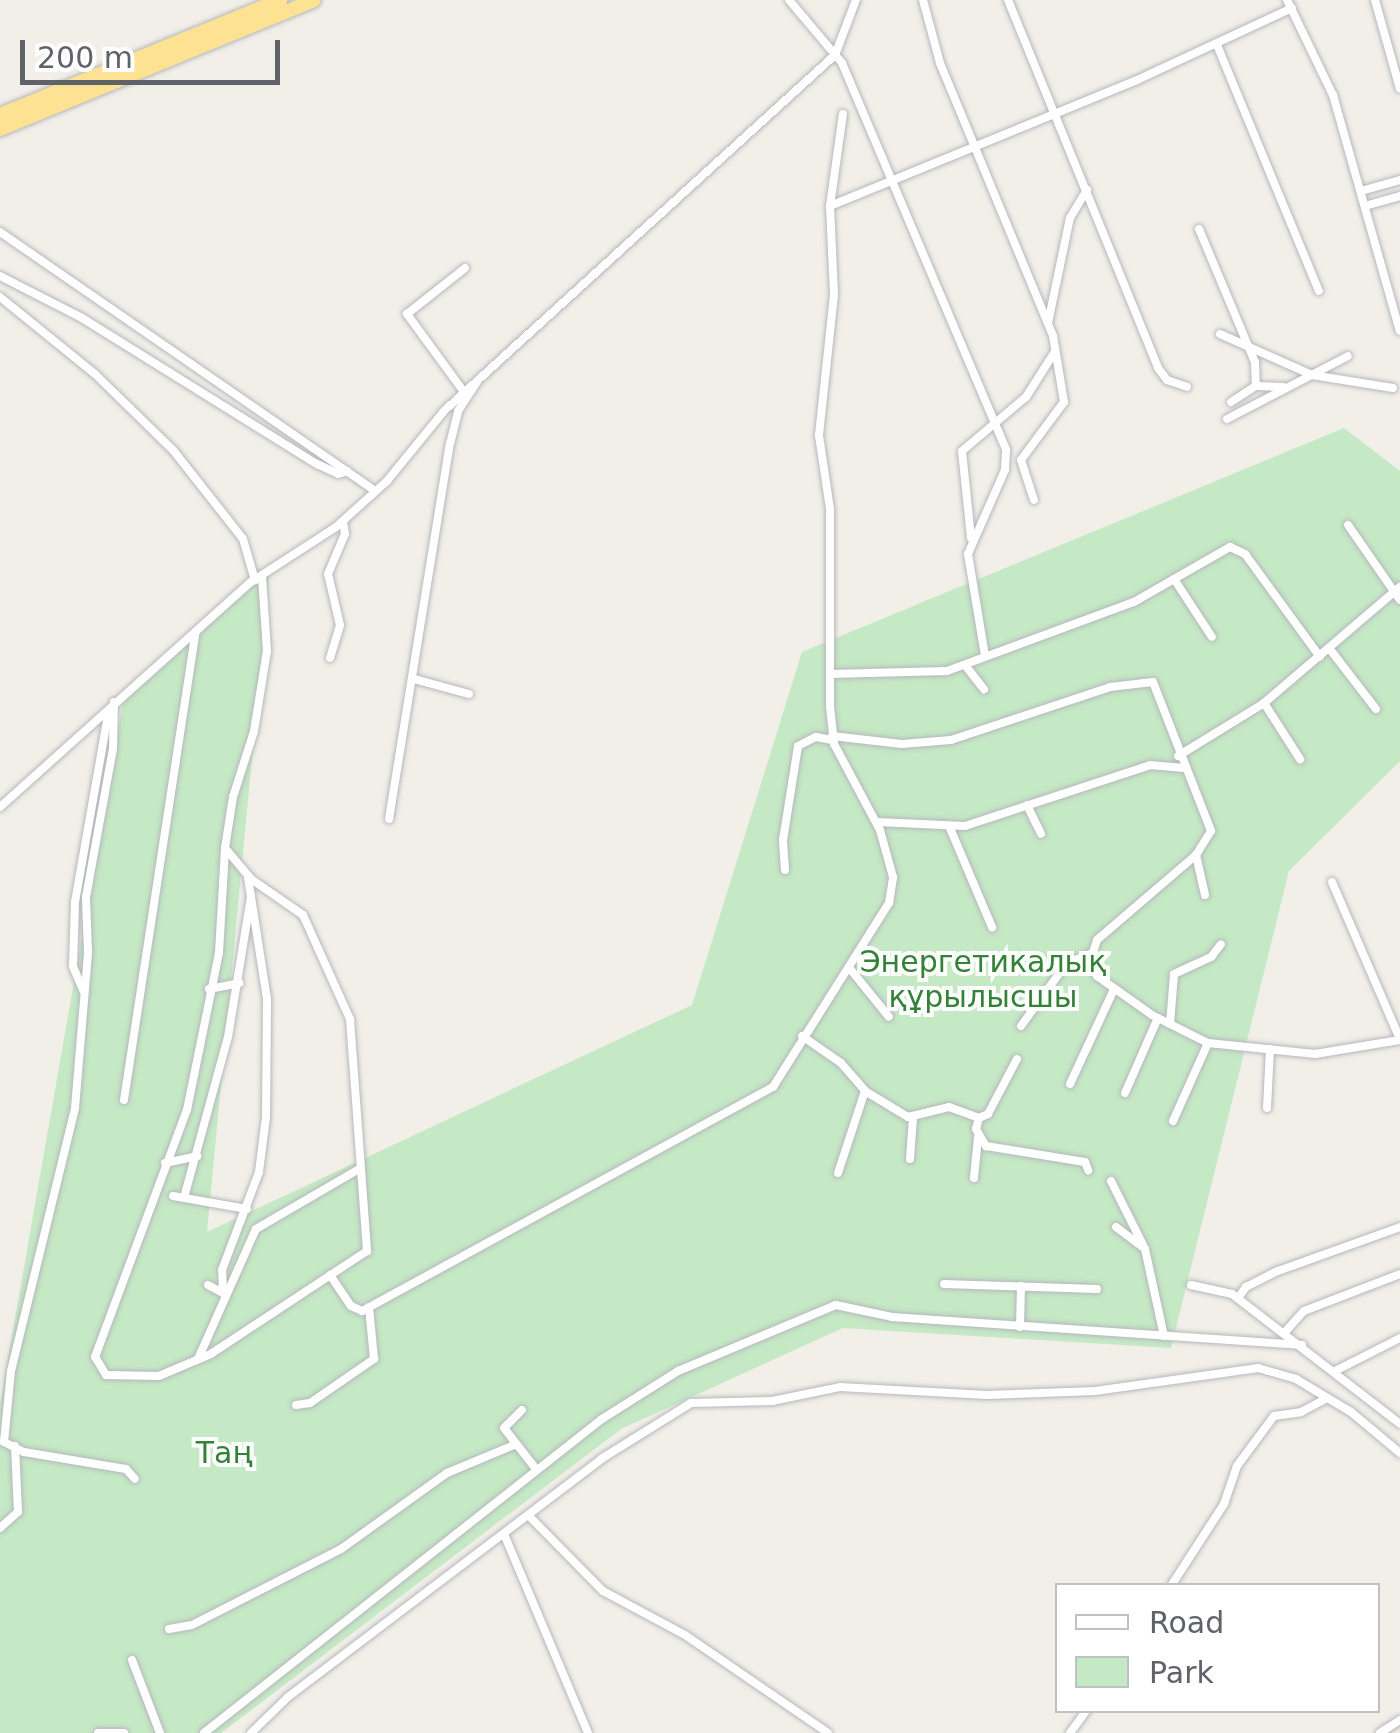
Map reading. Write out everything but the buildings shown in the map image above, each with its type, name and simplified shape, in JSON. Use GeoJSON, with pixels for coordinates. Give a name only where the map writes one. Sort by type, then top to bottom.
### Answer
{"type":"FeatureCollection","features":[{"type":"Feature","properties":{"kind":"highway"},"geometry":{"type":"LineString","coordinates":[[0,114],[280,0]]}},
{"type":"Feature","properties":{"kind":"highway"},"geometry":{"type":"LineString","coordinates":[[0,129],[314,0]]}},
{"type":"Feature","properties":{"kind":"street"},"geometry":{"type":"LineString","coordinates":[[789,0],[835,55],[1006,450],[1005,470],[971,542]]}},
{"type":"Feature","properties":{"kind":"street"},"geometry":{"type":"LineString","coordinates":[[0,808],[258,577],[343,521],[376,491],[464,392],[835,55],[856,0]]}},
{"type":"Feature","properties":{"kind":"street"},"geometry":{"type":"LineString","coordinates":[[922,0],[974,148],[1048,323],[1064,402],[1021,460],[1034,500]]}},
{"type":"Feature","properties":{"kind":"street"},"geometry":{"type":"LineString","coordinates":[[1008,0],[1162,375],[1186,387]]}},
{"type":"Feature","properties":{"kind":"street"},"geometry":{"type":"LineString","coordinates":[[1375,0],[1400,90]]}},
{"type":"Feature","properties":{"kind":"street"},"geometry":{"type":"LineString","coordinates":[[830,206],[1218,45],[1290,4],[1326,76],[1400,331]]}},
{"type":"Feature","properties":{"kind":"street"},"geometry":{"type":"LineString","coordinates":[[1218,45],[1318,291]]}},
{"type":"Feature","properties":{"kind":"street"},"geometry":{"type":"LineString","coordinates":[[330,1275],[351,1306],[369,1307],[773,1087],[802,1036],[851,970],[893,889],[877,822],[833,738],[830,509],[819,435],[834,305],[830,206],[843,114]]}},
{"type":"Feature","properties":{"kind":"street"},"geometry":{"type":"LineString","coordinates":[[1360,192],[1400,180]]}},
{"type":"Feature","properties":{"kind":"street"},"geometry":{"type":"LineString","coordinates":[[1048,323],[1070,218],[1087,190]]}},
{"type":"Feature","properties":{"kind":"street"},"geometry":{"type":"LineString","coordinates":[[1365,206],[1400,196]]}},
{"type":"Feature","properties":{"kind":"street"},"geometry":{"type":"LineString","coordinates":[[1199,229],[1260,377],[1256,386],[1231,402]]}},
{"type":"Feature","properties":{"kind":"street"},"geometry":{"type":"LineString","coordinates":[[0,232],[376,491]]}},
{"type":"Feature","properties":{"kind":"street"},"geometry":{"type":"LineString","coordinates":[[464,392],[407,314],[465,268]]}},
{"type":"Feature","properties":{"kind":"street"},"geometry":{"type":"LineString","coordinates":[[0,276],[82,318],[317,464],[338,474],[348,472]]}},
{"type":"Feature","properties":{"kind":"street"},"geometry":{"type":"LineString","coordinates":[[0,297],[95,374],[173,450],[242,539],[258,577],[267,651],[225,848],[220,939],[187,1110],[95,1362],[106,1376],[152,1377],[198,1359],[368,1250],[350,1019],[303,915],[247,876]]}},
{"type":"Feature","properties":{"kind":"street"},"geometry":{"type":"LineString","coordinates":[[1220,334],[1248,343],[1312,375],[1393,388]]}},
{"type":"Feature","properties":{"kind":"street"},"geometry":{"type":"LineString","coordinates":[[985,656],[962,451],[993,419],[1026,397],[1054,353]]}},
{"type":"Feature","properties":{"kind":"street"},"geometry":{"type":"LineString","coordinates":[[1226,419],[1348,356]]}},
{"type":"Feature","properties":{"kind":"street"},"geometry":{"type":"LineString","coordinates":[[389,819],[455,420],[478,380]]}},
{"type":"Feature","properties":{"kind":"street"},"geometry":{"type":"LineString","coordinates":[[1256,386],[1282,388]]}},
{"type":"Feature","properties":{"kind":"street"},"geometry":{"type":"LineString","coordinates":[[330,658],[340,625],[328,574],[345,534],[343,521]]}},
{"type":"Feature","properties":{"kind":"street"},"geometry":{"type":"LineString","coordinates":[[1178,756],[1264,703],[1398,593],[1348,525]]}},
{"type":"Feature","properties":{"kind":"street"},"geometry":{"type":"LineString","coordinates":[[830,674],[926,673],[965,665],[1134,602],[1222,550],[1241,550],[1320,657]]}},
{"type":"Feature","properties":{"kind":"street"},"geometry":{"type":"LineString","coordinates":[[1174,579],[1212,638]]}},
{"type":"Feature","properties":{"kind":"street"},"geometry":{"type":"LineString","coordinates":[[124,1100],[196,632]]}},
{"type":"Feature","properties":{"kind":"street"},"geometry":{"type":"LineString","coordinates":[[1329,648],[1376,709]]}},
{"type":"Feature","properties":{"kind":"street"},"geometry":{"type":"LineString","coordinates":[[965,665],[984,689]]}},
{"type":"Feature","properties":{"kind":"street"},"geometry":{"type":"LineString","coordinates":[[414,679],[470,694]]}},
{"type":"Feature","properties":{"kind":"street"},"geometry":{"type":"LineString","coordinates":[[785,870],[783,840],[798,746],[816,737],[902,744],[951,740],[1110,686],[1153,682],[1178,756],[1211,818],[1210,837],[1196,855],[1117,919],[1091,954],[1058,972],[1021,1026]]}},
{"type":"Feature","properties":{"kind":"street"},"geometry":{"type":"LineString","coordinates":[[1264,703],[1300,760]]}},
{"type":"Feature","properties":{"kind":"street"},"geometry":{"type":"LineString","coordinates":[[112,704],[113,748],[88,883],[84,991],[72,1128],[16,1344],[2,1442],[126,1469],[135,1478]]}},
{"type":"Feature","properties":{"kind":"street"},"geometry":{"type":"LineString","coordinates":[[84,991],[73,966],[76,895],[112,704]]}},
{"type":"Feature","properties":{"kind":"street"},"geometry":{"type":"LineString","coordinates":[[877,822],[950,828],[1150,765],[1184,768]]}},
{"type":"Feature","properties":{"kind":"street"},"geometry":{"type":"LineString","coordinates":[[1028,806],[1041,834]]}},
{"type":"Feature","properties":{"kind":"street"},"geometry":{"type":"LineString","coordinates":[[950,828],[992,927]]}},
{"type":"Feature","properties":{"kind":"street"},"geometry":{"type":"LineString","coordinates":[[223,1293],[222,1270],[247,1209],[262,1158],[268,1048],[252,887],[225,848]]}},
{"type":"Feature","properties":{"kind":"street"},"geometry":{"type":"LineString","coordinates":[[1196,855],[1205,894]]}},
{"type":"Feature","properties":{"kind":"street"},"geometry":{"type":"LineString","coordinates":[[1091,954],[1097,976],[1114,990],[1208,1044],[1315,1054],[1400,1040],[1332,882]]}},
{"type":"Feature","properties":{"kind":"street"},"geometry":{"type":"LineString","coordinates":[[76,895],[88,883]]}},
{"type":"Feature","properties":{"kind":"street"},"geometry":{"type":"LineString","coordinates":[[185,1194],[198,1156],[239,983],[252,887]]}},
{"type":"Feature","properties":{"kind":"street"},"geometry":{"type":"LineString","coordinates":[[1170,1024],[1174,974],[1211,957],[1221,944]]}},
{"type":"Feature","properties":{"kind":"street"},"geometry":{"type":"LineString","coordinates":[[851,970],[889,1017]]}},
{"type":"Feature","properties":{"kind":"street"},"geometry":{"type":"LineString","coordinates":[[209,989],[239,983]]}},
{"type":"Feature","properties":{"kind":"street"},"geometry":{"type":"LineString","coordinates":[[1070,1084],[1114,990]]}},
{"type":"Feature","properties":{"kind":"street"},"geometry":{"type":"LineString","coordinates":[[1125,1093],[1158,1018]]}},
{"type":"Feature","properties":{"kind":"street"},"geometry":{"type":"LineString","coordinates":[[802,1036],[841,1062],[864,1091],[896,1114],[913,1117],[957,1107],[979,1118]]}},
{"type":"Feature","properties":{"kind":"street"},"geometry":{"type":"LineString","coordinates":[[1173,1121],[1208,1044]]}},
{"type":"Feature","properties":{"kind":"street"},"geometry":{"type":"LineString","coordinates":[[1267,1108],[1270,1049]]}},
{"type":"Feature","properties":{"kind":"street"},"geometry":{"type":"LineString","coordinates":[[979,1118],[993,1110],[1018,1059]]}},
{"type":"Feature","properties":{"kind":"street"},"geometry":{"type":"LineString","coordinates":[[838,1173],[864,1091]]}},
{"type":"Feature","properties":{"kind":"street"},"geometry":{"type":"LineString","coordinates":[[910,1159],[913,1117]]}},
{"type":"Feature","properties":{"kind":"street"},"geometry":{"type":"LineString","coordinates":[[974,1178],[979,1118]]}},
{"type":"Feature","properties":{"kind":"street"},"geometry":{"type":"LineString","coordinates":[[978,1137],[996,1150],[1085,1162],[1088,1170]]}},
{"type":"Feature","properties":{"kind":"street"},"geometry":{"type":"LineString","coordinates":[[165,1163],[198,1156]]}},
{"type":"Feature","properties":{"kind":"street"},"geometry":{"type":"LineString","coordinates":[[198,1359],[223,1293],[256,1228],[361,1168]]}},
{"type":"Feature","properties":{"kind":"street"},"geometry":{"type":"LineString","coordinates":[[1111,1181],[1143,1245],[1164,1336]]}},
{"type":"Feature","properties":{"kind":"street"},"geometry":{"type":"LineString","coordinates":[[173,1196],[185,1194],[247,1209]]}},
{"type":"Feature","properties":{"kind":"street"},"geometry":{"type":"LineString","coordinates":[[1238,1298],[1268,1275],[1400,1226]]}},
{"type":"Feature","properties":{"kind":"street"},"geometry":{"type":"LineString","coordinates":[[1116,1227],[1143,1245]]}},
{"type":"Feature","properties":{"kind":"street"},"geometry":{"type":"LineString","coordinates":[[1285,1332],[1304,1311],[1400,1274]]}},
{"type":"Feature","properties":{"kind":"street"},"geometry":{"type":"LineString","coordinates":[[944,1284],[1097,1289]]}},
{"type":"Feature","properties":{"kind":"street"},"geometry":{"type":"LineString","coordinates":[[208,1285],[223,1293]]}},
{"type":"Feature","properties":{"kind":"street"},"geometry":{"type":"LineString","coordinates":[[1192,1285],[1217,1286],[1238,1298],[1400,1424]]}},
{"type":"Feature","properties":{"kind":"street"},"geometry":{"type":"LineString","coordinates":[[1020,1327],[1021,1286]]}},
{"type":"Feature","properties":{"kind":"street"},"geometry":{"type":"LineString","coordinates":[[204,1733],[536,1468],[670,1375],[836,1306],[892,1317],[1302,1344]]}},
{"type":"Feature","properties":{"kind":"street"},"geometry":{"type":"LineString","coordinates":[[296,1404],[310,1402],[376,1358],[369,1307]]}},
{"type":"Feature","properties":{"kind":"street"},"geometry":{"type":"LineString","coordinates":[[1335,1371],[1400,1338]]}},
{"type":"Feature","properties":{"kind":"street"},"geometry":{"type":"LineString","coordinates":[[251,1733],[288,1698],[638,1432],[690,1403],[772,1400],[840,1387],[987,1396],[1096,1391],[1258,1368],[1296,1379],[1372,1426],[1400,1453]]}},
{"type":"Feature","properties":{"kind":"street"},"geometry":{"type":"LineString","coordinates":[[1173,1583],[1224,1504],[1237,1466],[1274,1416],[1302,1412],[1324,1399]]}},
{"type":"Feature","properties":{"kind":"street"},"geometry":{"type":"LineString","coordinates":[[522,1410],[504,1423],[514,1446],[536,1468]]}},
{"type":"Feature","properties":{"kind":"street"},"geometry":{"type":"LineString","coordinates":[[0,1528],[18,1512],[14,1446]]}},
{"type":"Feature","properties":{"kind":"street"},"geometry":{"type":"LineString","coordinates":[[169,1630],[192,1624],[341,1549],[447,1473],[514,1446]]}},
{"type":"Feature","properties":{"kind":"street"},"geometry":{"type":"LineString","coordinates":[[528,1515],[603,1591],[685,1635],[828,1733]]}},
{"type":"Feature","properties":{"kind":"street"},"geometry":{"type":"LineString","coordinates":[[504,1534],[588,1733]]}},
{"type":"Feature","properties":{"kind":"street"},"geometry":{"type":"LineString","coordinates":[[132,1660],[160,1733]]}},
{"type":"Feature","properties":{"kind":"street"},"geometry":{"type":"LineString","coordinates":[[1380,1733],[1400,1720]]}},
{"type":"Feature","properties":{"kind":"street"},"geometry":{"type":"LineString","coordinates":[[98,1733],[124,1733]]}},
{"type":"Feature","properties":{"kind":"green space"},"geometry":{"type":"Polygon","coordinates":[[[1344,428],[1400,471],[1400,761],[1289,871],[1171,1348],[843,1328],[621,1429],[221,1733],[0,1733],[0,1404],[125,691],[270,568],[207,1232],[692,1005],[802,652],[1344,428]]]}},
{"type":"Feature","properties":{"kind":"park label","name":"Энергетикалық құрылысшы"},"geometry":{"type":"Point","coordinates":[983,979]}},
{"type":"Feature","properties":{"kind":"park label","name":"Таң"},"geometry":{"type":"Point","coordinates":[224,1453]}}]}
